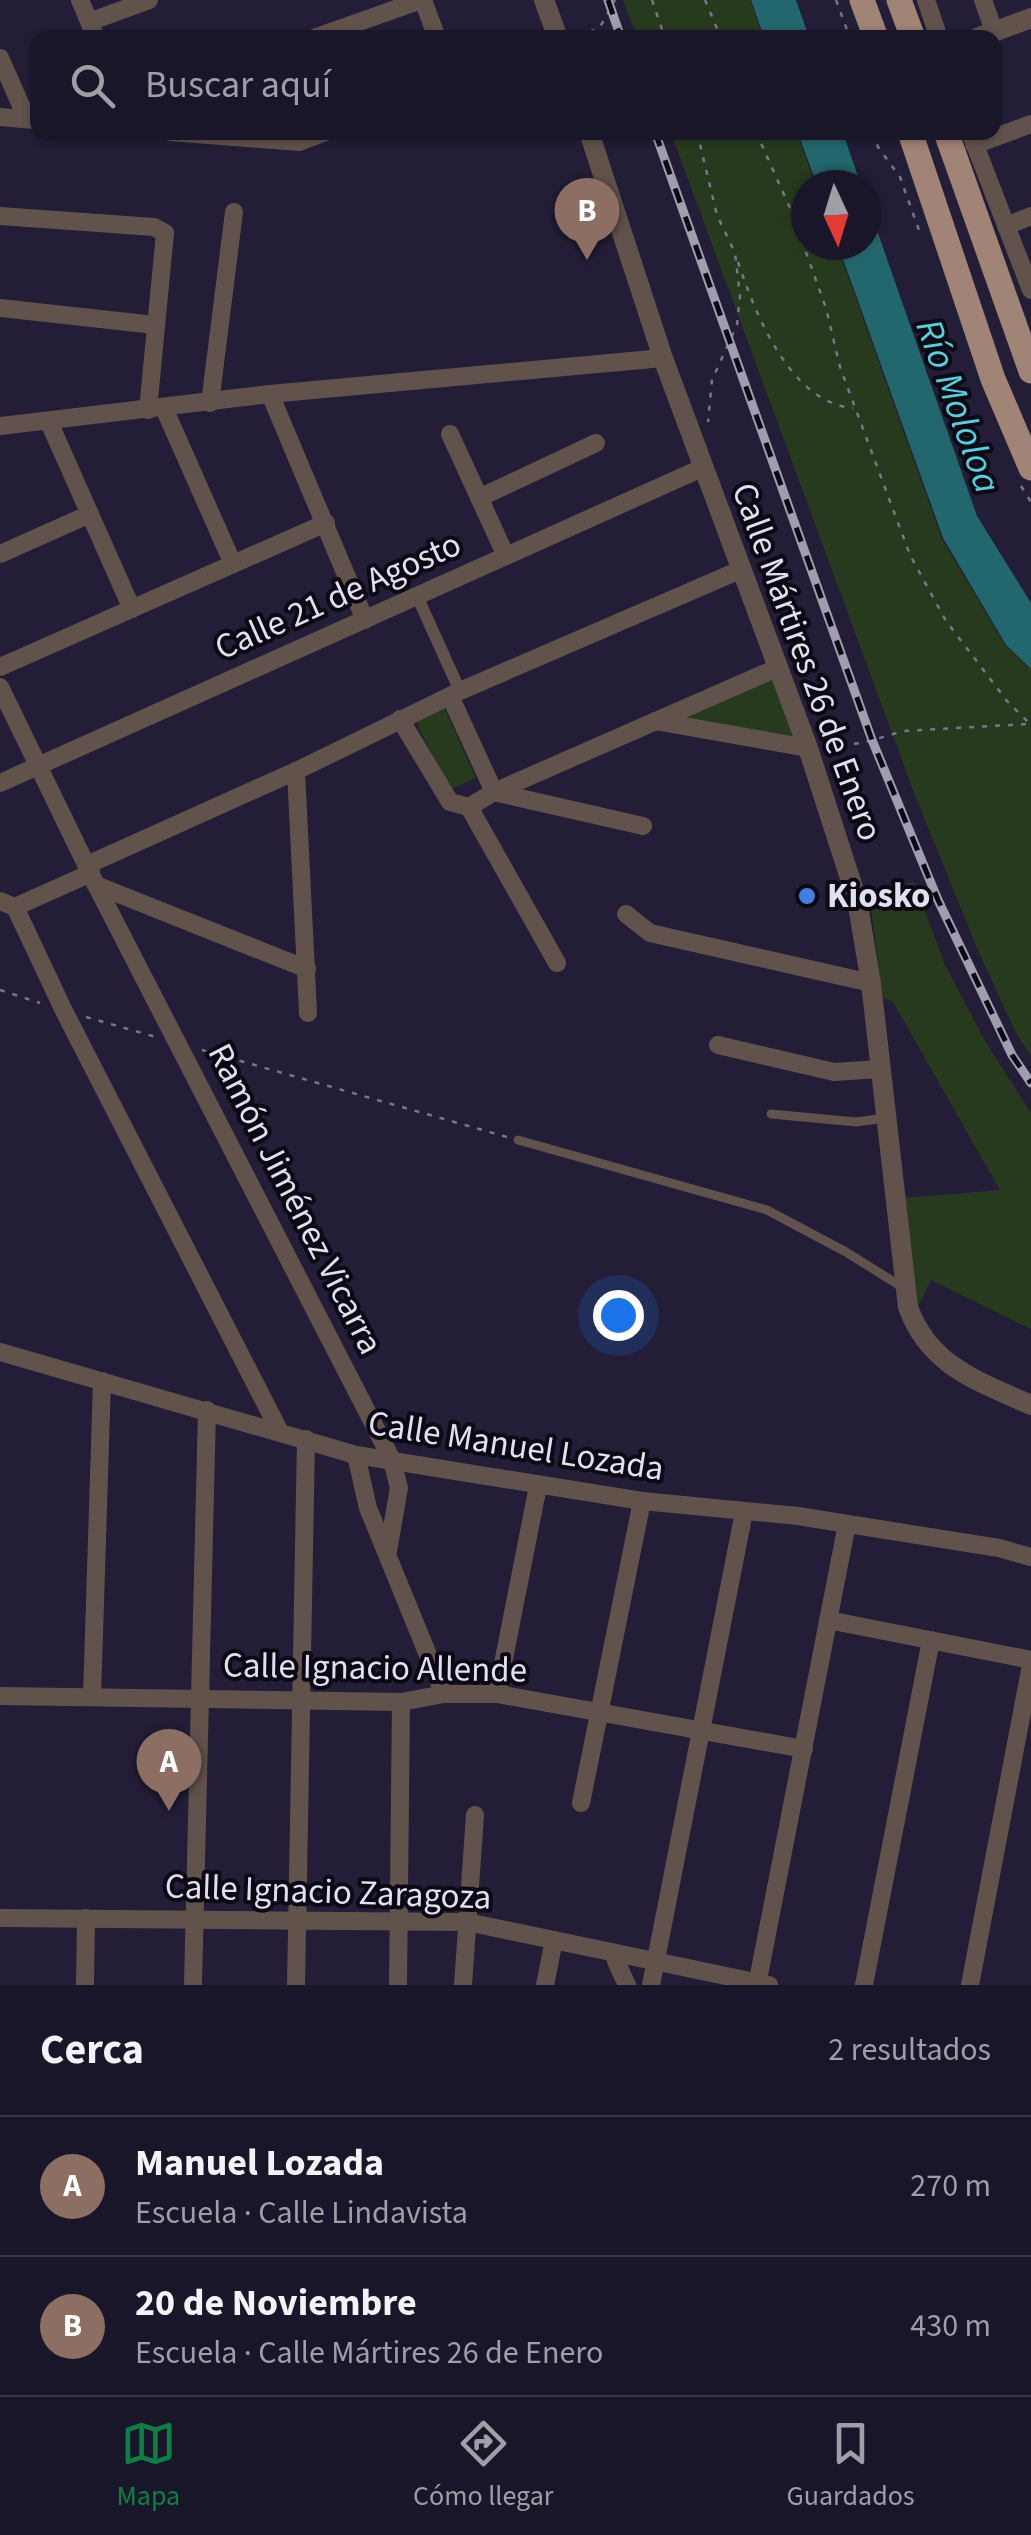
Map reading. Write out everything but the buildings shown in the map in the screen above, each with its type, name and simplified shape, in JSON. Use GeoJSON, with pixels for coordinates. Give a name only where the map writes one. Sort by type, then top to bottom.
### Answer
{"type":"FeatureCollection","features":[{"type":"Feature","properties":{"kind":"main road"},"geometry":{"type":"LineString","coordinates":[[862,0],[873,30]]}},
{"type":"Feature","properties":{"kind":"main road"},"geometry":{"type":"LineString","coordinates":[[899,0],[910,30]]}},
{"type":"Feature","properties":{"kind":"main road"},"geometry":{"type":"LineString","coordinates":[[913,140],[993,379],[1031,468]]}},
{"type":"Feature","properties":{"kind":"main road"},"geometry":{"type":"LineString","coordinates":[[949,140],[1031,371]]}},
{"type":"Feature","properties":{"kind":"street"},"geometry":{"type":"LineString","coordinates":[[80,0],[93,30],[150,0]]}},
{"type":"Feature","properties":{"kind":"street"},"geometry":{"type":"LineString","coordinates":[[337,30],[422,0],[434,30]]}},
{"type":"Feature","properties":{"kind":"street"},"geometry":{"type":"LineString","coordinates":[[544,0],[555,30]]}},
{"type":"Feature","properties":{"kind":"street"},"geometry":{"type":"LineString","coordinates":[[926,0],[936,30]]}},
{"type":"Feature","properties":{"kind":"street"},"geometry":{"type":"LineString","coordinates":[[983,0],[986,30]]}},
{"type":"Feature","properties":{"kind":"street"},"geometry":{"type":"LineString","coordinates":[[997,30],[1031,18]]}},
{"type":"Feature","properties":{"kind":"street"},"geometry":{"type":"LineString","coordinates":[[0,58],[30,116]]}},
{"type":"Feature","properties":{"kind":"street"},"geometry":{"type":"LineString","coordinates":[[0,117],[30,120]]}},
{"type":"Feature","properties":{"kind":"street"},"geometry":{"type":"LineString","coordinates":[[1001,132],[1031,124]]}},
{"type":"Feature","properties":{"kind":"street"},"geometry":{"type":"LineString","coordinates":[[273,140],[304,140]]}},
{"type":"Feature","properties":{"kind":"street","name":"Calle Mártires 26 de Enero"},"geometry":{"type":"LineString","coordinates":[[592,140],[702,468],[808,748],[856,900],[871,983],[904,1288],[915,1327],[955,1370],[1031,1405]]}},
{"type":"Feature","properties":{"kind":"street"},"geometry":{"type":"LineString","coordinates":[[972,140],[1031,290]]}},
{"type":"Feature","properties":{"kind":"street"},"geometry":{"type":"LineString","coordinates":[[210,403],[234,212]]}},
{"type":"Feature","properties":{"kind":"street"},"geometry":{"type":"LineString","coordinates":[[0,216],[154,227],[165,232],[155,325],[156,409],[233,564]]}},
{"type":"Feature","properties":{"kind":"street"},"geometry":{"type":"LineString","coordinates":[[1006,226],[1031,216]]}},
{"type":"Feature","properties":{"kind":"street"},"geometry":{"type":"LineString","coordinates":[[0,308],[155,325]]}},
{"type":"Feature","properties":{"kind":"street"},"geometry":{"type":"LineString","coordinates":[[0,426],[270,394],[663,358]]}},
{"type":"Feature","properties":{"kind":"street"},"geometry":{"type":"LineString","coordinates":[[270,394],[366,620]]}},
{"type":"Feature","properties":{"kind":"street"},"geometry":{"type":"LineString","coordinates":[[49,422],[132,608]]}},
{"type":"Feature","properties":{"kind":"street"},"geometry":{"type":"LineString","coordinates":[[450,434],[506,556]]}},
{"type":"Feature","properties":{"kind":"street"},"geometry":{"type":"LineString","coordinates":[[479,498],[596,443]]}},
{"type":"Feature","properties":{"kind":"street","name":"Calle 21 de Agosto"},"geometry":{"type":"LineString","coordinates":[[0,783],[702,468]]}},
{"type":"Feature","properties":{"kind":"street"},"geometry":{"type":"LineString","coordinates":[[0,554],[90,514]]}},
{"type":"Feature","properties":{"kind":"street"},"geometry":{"type":"LineString","coordinates":[[0,667],[326,524]]}},
{"type":"Feature","properties":{"kind":"street"},"geometry":{"type":"LineString","coordinates":[[280,1432],[8,904],[91,874],[455,693],[740,570]]}},
{"type":"Feature","properties":{"kind":"street"},"geometry":{"type":"LineString","coordinates":[[417,596],[494,792]]}},
{"type":"Feature","properties":{"kind":"street"},"geometry":{"type":"LineString","coordinates":[[469,808],[494,792],[777,668]]}},
{"type":"Feature","properties":{"kind":"street","name":"Ramón Jiménez Vicarra"},"geometry":{"type":"LineString","coordinates":[[0,687],[91,874],[392,1460],[399,1488],[388,1551]]}},
{"type":"Feature","properties":{"kind":"street"},"geometry":{"type":"LineString","coordinates":[[400,719],[450,802],[469,808],[556,963]]}},
{"type":"Feature","properties":{"kind":"street"},"geometry":{"type":"LineString","coordinates":[[654,721],[808,748]]}},
{"type":"Feature","properties":{"kind":"street"},"geometry":{"type":"LineString","coordinates":[[296,771],[308,1013]]}},
{"type":"Feature","properties":{"kind":"street"},"geometry":{"type":"LineString","coordinates":[[494,792],[642,826]]}},
{"type":"Feature","properties":{"kind":"street"},"geometry":{"type":"LineString","coordinates":[[91,874],[307,969]]}},
{"type":"Feature","properties":{"kind":"street"},"geometry":{"type":"LineString","coordinates":[[626,914],[650,934],[871,983]]}},
{"type":"Feature","properties":{"kind":"street"},"geometry":{"type":"LineString","coordinates":[[718,1045],[834,1072],[880,1070]]}},
{"type":"Feature","properties":{"kind":"street","name":"Calle Manuel Lozada"},"geometry":{"type":"LineString","coordinates":[[0,1352],[356,1455],[642,1502],[846,1524],[999,1548],[1031,1557]]}},
{"type":"Feature","properties":{"kind":"street"},"geometry":{"type":"LineString","coordinates":[[92,1698],[102,1381]]}},
{"type":"Feature","properties":{"kind":"street"},"geometry":{"type":"LineString","coordinates":[[193,1985],[207,1410]]}},
{"type":"Feature","properties":{"kind":"street"},"geometry":{"type":"LineString","coordinates":[[296,1985],[306,1439]]}},
{"type":"Feature","properties":{"kind":"street"},"geometry":{"type":"LineString","coordinates":[[356,1455],[368,1508],[444,1694]]}},
{"type":"Feature","properties":{"kind":"street"},"geometry":{"type":"LineString","coordinates":[[497,1694],[538,1486]]}},
{"type":"Feature","properties":{"kind":"street"},"geometry":{"type":"LineString","coordinates":[[581,1803],[642,1502]]}},
{"type":"Feature","properties":{"kind":"street"},"geometry":{"type":"LineString","coordinates":[[650,1985],[744,1512]]}},
{"type":"Feature","properties":{"kind":"street"},"geometry":{"type":"LineString","coordinates":[[761,1984],[846,1524]]}},
{"type":"Feature","properties":{"kind":"street"},"geometry":{"type":"LineString","coordinates":[[828,1620],[1031,1662],[970,1985]]}},
{"type":"Feature","properties":{"kind":"street"},"geometry":{"type":"LineString","coordinates":[[864,1985],[931,1640]]}},
{"type":"Feature","properties":{"kind":"street","name":"Calle Ignacio Allende"},"geometry":{"type":"LineString","coordinates":[[0,1696],[401,1702],[444,1694],[497,1694],[804,1749]]}},
{"type":"Feature","properties":{"kind":"street"},"geometry":{"type":"LineString","coordinates":[[398,1985],[401,1702]]}},
{"type":"Feature","properties":{"kind":"street"},"geometry":{"type":"LineString","coordinates":[[463,1985],[475,1814]]}},
{"type":"Feature","properties":{"kind":"street","name":"Calle Ignacio Zaragoza"},"geometry":{"type":"LineString","coordinates":[[0,1918],[467,1922],[761,1984]]}},
{"type":"Feature","properties":{"kind":"street"},"geometry":{"type":"LineString","coordinates":[[85,1985],[86,1918]]}},
{"type":"Feature","properties":{"kind":"street"},"geometry":{"type":"LineString","coordinates":[[545,1985],[554,1940]]}},
{"type":"Feature","properties":{"kind":"street"},"geometry":{"type":"LineString","coordinates":[[615,1953],[627,1985]]}},
{"type":"Feature","properties":{"kind":"lane"},"geometry":{"type":"LineString","coordinates":[[771,1114],[856,1122],[885,1118]]}},
{"type":"Feature","properties":{"kind":"lane"},"geometry":{"type":"LineString","coordinates":[[518,1140],[768,1210],[904,1288]]}},
{"type":"Feature","properties":{"kind":"path"},"geometry":{"type":"LineString","coordinates":[[593,30],[600,27],[615,0]]}},
{"type":"Feature","properties":{"kind":"path"},"geometry":{"type":"LineString","coordinates":[[652,0],[661,30]]}},
{"type":"Feature","properties":{"kind":"path"},"geometry":{"type":"LineString","coordinates":[[705,0],[718,30]]}},
{"type":"Feature","properties":{"kind":"path"},"geometry":{"type":"LineString","coordinates":[[836,0],[847,30]]}},
{"type":"Feature","properties":{"kind":"path"},"geometry":{"type":"LineString","coordinates":[[700,140],[718,215],[755,310],[793,373],[827,400],[840,407],[855,408]]}},
{"type":"Feature","properties":{"kind":"path"},"geometry":{"type":"LineString","coordinates":[[760,140],[785,194],[822,295],[840,366],[910,555],[937,608],[1030,725]]}},
{"type":"Feature","properties":{"kind":"path"},"geometry":{"type":"LineString","coordinates":[[707,430],[712,380],[737,325],[740,296],[735,253]]}},
{"type":"Feature","properties":{"kind":"path"},"geometry":{"type":"LineString","coordinates":[[808,748],[862,743],[904,731],[1030,725]]}},
{"type":"Feature","properties":{"kind":"path"},"geometry":{"type":"LineString","coordinates":[[0,990],[518,1140]]}},
{"type":"Feature","properties":{"kind":"shaded area"},"geometry":{"type":"Polygon","coordinates":[[[623,0],[750,0],[761,30],[634,30],[623,0]]]}},
{"type":"Feature","properties":{"kind":"shaded area"},"geometry":{"type":"Polygon","coordinates":[[[751,0],[796,0],[807,30],[762,30],[751,0]]]}},
{"type":"Feature","properties":{"kind":"shaded area"},"geometry":{"type":"Polygon","coordinates":[[[674,140],[800,140],[811,170],[791,170],[791,260],[842,260],[942,539],[1005,645],[1031,670],[1031,1056],[1016,1033],[913,790],[674,140]]]}},
{"type":"Feature","properties":{"kind":"shaded area"},"geometry":{"type":"Polygon","coordinates":[[[801,140],[845,140],[856,170],[812,170],[801,140]]]}},
{"type":"Feature","properties":{"kind":"shaded area"},"geometry":{"type":"Polygon","coordinates":[[[881,242],[977,516],[1031,603],[1031,669],[1006,645],[943,538],[843,260],[881,260],[881,242]]]}},
{"type":"Feature","properties":{"kind":"shaded area"},"geometry":{"type":"Polygon","coordinates":[[[777,668],[808,748],[654,721],[777,668]]]}},
{"type":"Feature","properties":{"kind":"shaded area"},"geometry":{"type":"Polygon","coordinates":[[[444,707],[476,778],[449,790],[415,720],[444,707]]]}},
{"type":"Feature","properties":{"kind":"shaded area"},"geometry":{"type":"Polygon","coordinates":[[[914,882],[945,965],[985,1041],[1031,1113],[1031,1329],[931,1280],[916,1311],[905,1198],[1000,1190],[893,1002],[883,998],[869,895],[914,882]]]}},
{"type":"Feature","properties":{"kind":"railway"},"geometry":{"type":"LineString","coordinates":[[608,0],[618,30]]}},
{"type":"Feature","properties":{"kind":"railway"},"geometry":{"type":"LineString","coordinates":[[658,140],[872,740],[938,900],[1012,1055],[1031,1083]]}},
{"type":"Feature","properties":{"kind":"place","name":"20 de Noviembre"},"geometry":{"type":"Point","coordinates":[587,260]}},
{"type":"Feature","properties":{"kind":"place","name":"Kiosko"},"geometry":{"type":"Point","coordinates":[807,896]}},
{"type":"Feature","properties":{"kind":"place","name":"Manuel Lozada"},"geometry":{"type":"Point","coordinates":[169,1811]}},
{"type":"Feature","properties":{"kind":"water label","name":"Río Mololoa"},"geometry":{"type":"Point","coordinates":[958,406]}}]}
